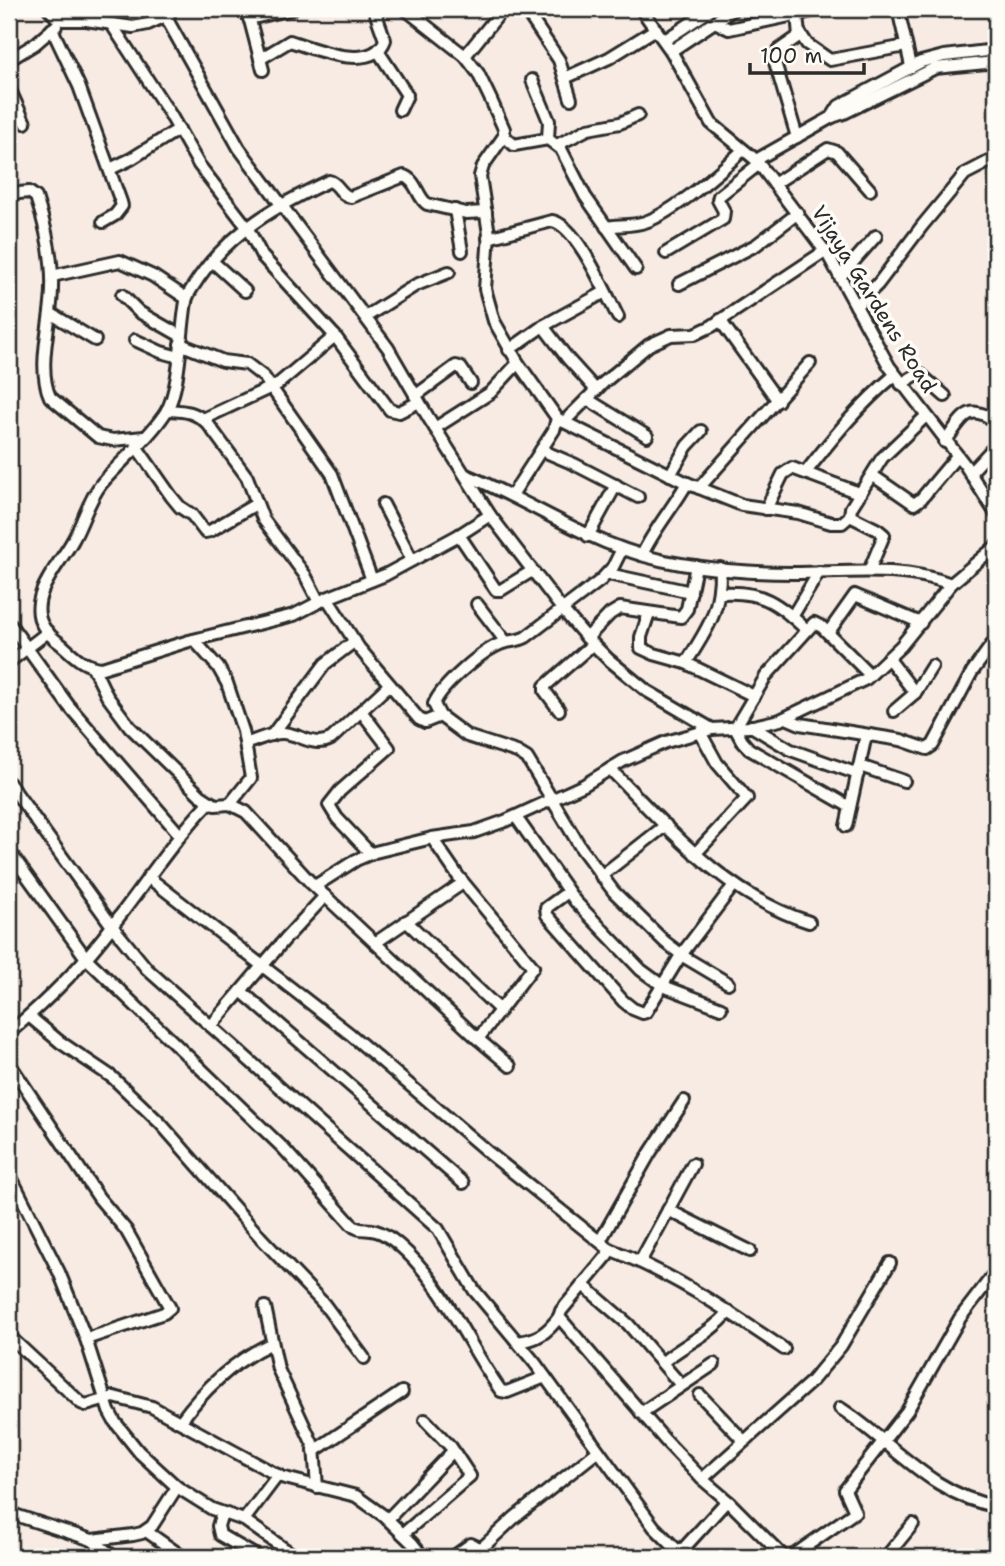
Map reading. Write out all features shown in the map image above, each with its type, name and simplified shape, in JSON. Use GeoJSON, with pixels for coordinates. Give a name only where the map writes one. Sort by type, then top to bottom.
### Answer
{"type":"FeatureCollection","features":[{"type":"Feature","properties":{"kind":"street"},"geometry":{"type":"LineString","coordinates":[[49,9],[57,18],[63,20],[98,21],[133,27],[148,24],[170,12]]}},
{"type":"Feature","properties":{"kind":"street"},"geometry":{"type":"LineString","coordinates":[[292,9],[248,14],[262,65],[290,41],[346,57],[369,56],[378,51],[385,40],[374,9]]}},
{"type":"Feature","properties":{"kind":"street"},"geometry":{"type":"LineString","coordinates":[[405,9],[464,56],[482,82],[504,129],[504,136],[483,166],[480,176],[488,237],[485,289],[494,321],[509,350],[561,420],[687,483],[742,505],[842,523],[850,516],[859,493],[882,458],[925,417]]}},
{"type":"Feature","properties":{"kind":"street"},"geometry":{"type":"LineString","coordinates":[[464,56],[503,9]]}},
{"type":"Feature","properties":{"kind":"street"},"geometry":{"type":"LineString","coordinates":[[526,9],[559,60],[572,99]]}},
{"type":"Feature","properties":{"kind":"street","name":"Vijaya Gardens Road"},"geometry":{"type":"LineString","coordinates":[[641,9],[665,40],[711,124],[757,162],[825,251],[898,379],[970,473],[996,514]]}},
{"type":"Feature","properties":{"kind":"street"},"geometry":{"type":"LineString","coordinates":[[665,40],[712,9]]}},
{"type":"Feature","properties":{"kind":"street"},"geometry":{"type":"LineString","coordinates":[[671,51],[734,9]]}},
{"type":"Feature","properties":{"kind":"street"},"geometry":{"type":"LineString","coordinates":[[715,22],[729,29],[796,12],[822,9]]}},
{"type":"Feature","properties":{"kind":"street"},"geometry":{"type":"LineString","coordinates":[[898,9],[911,65]]}},
{"type":"Feature","properties":{"kind":"street"},"geometry":{"type":"LineString","coordinates":[[170,12],[169,23],[239,148],[367,316],[490,515],[531,571],[608,659],[647,691],[706,730],[724,773],[747,798],[695,854]]}},
{"type":"Feature","properties":{"kind":"street"},"geometry":{"type":"LineString","coordinates":[[796,12],[800,33],[807,44],[830,60],[906,46]]}},
{"type":"Feature","properties":{"kind":"street"},"geometry":{"type":"LineString","coordinates":[[9,60],[63,20]]}},
{"type":"Feature","properties":{"kind":"street"},"geometry":{"type":"LineString","coordinates":[[112,25],[199,165],[247,227],[266,261],[335,336],[390,410],[399,412],[456,366],[461,368],[471,383]]}},
{"type":"Feature","properties":{"kind":"street"},"geometry":{"type":"LineString","coordinates":[[52,29],[79,86],[122,206],[115,215],[103,222]]}},
{"type":"Feature","properties":{"kind":"street"},"geometry":{"type":"LineString","coordinates":[[565,78],[609,58],[656,29]]}},
{"type":"Feature","properties":{"kind":"street"},"geometry":{"type":"LineString","coordinates":[[797,136],[774,59],[775,53],[800,33]]}},
{"type":"Feature","properties":{"kind":"street"},"geometry":{"type":"LineString","coordinates":[[831,117],[838,106],[911,65],[944,56],[996,50]]}},
{"type":"Feature","properties":{"kind":"street"},"geometry":{"type":"LineString","coordinates":[[378,51],[407,95],[400,110]]}},
{"type":"Feature","properties":{"kind":"street"},"geometry":{"type":"LineString","coordinates":[[666,253],[723,219],[724,211],[718,200],[719,196],[757,162],[797,136],[935,68],[994,65]]}},
{"type":"Feature","properties":{"kind":"street"},"geometry":{"type":"LineString","coordinates":[[531,80],[549,121],[552,142],[561,149],[581,190],[636,269]]}},
{"type":"Feature","properties":{"kind":"street"},"geometry":{"type":"LineString","coordinates":[[9,88],[25,123]]}},
{"type":"Feature","properties":{"kind":"street"},"geometry":{"type":"LineString","coordinates":[[504,136],[514,145],[552,142],[588,129],[620,123],[638,115]]}},
{"type":"Feature","properties":{"kind":"street"},"geometry":{"type":"LineString","coordinates":[[110,169],[178,129]]}},
{"type":"Feature","properties":{"kind":"street"},"geometry":{"type":"LineString","coordinates":[[774,184],[828,149],[838,152],[870,190]]}},
{"type":"Feature","properties":{"kind":"street"},"geometry":{"type":"LineString","coordinates":[[606,227],[636,224],[652,219],[709,180],[743,150]]}},
{"type":"Feature","properties":{"kind":"street"},"geometry":{"type":"LineString","coordinates":[[856,306],[878,284],[965,174],[996,158]]}},
{"type":"Feature","properties":{"kind":"street"},"geometry":{"type":"LineString","coordinates":[[486,212],[455,210],[424,202],[412,180],[404,176],[351,197],[343,194],[329,181],[247,227],[212,261],[186,298],[179,357],[167,410],[95,493],[74,539],[40,597],[40,620],[48,632],[82,662],[102,668],[194,640],[281,619],[372,580],[459,535],[490,515]]}},
{"type":"Feature","properties":{"kind":"street"},"geometry":{"type":"LineString","coordinates":[[9,194],[29,192],[36,197],[52,276],[45,352],[47,391],[50,397],[98,437],[113,440],[144,437]]}},
{"type":"Feature","properties":{"kind":"street"},"geometry":{"type":"LineString","coordinates":[[455,210],[461,251]]}},
{"type":"Feature","properties":{"kind":"street"},"geometry":{"type":"LineString","coordinates":[[679,284],[756,245],[798,214]]}},
{"type":"Feature","properties":{"kind":"street"},"geometry":{"type":"LineString","coordinates":[[488,237],[552,221],[558,222],[572,236],[618,317]]}},
{"type":"Feature","properties":{"kind":"street"},"geometry":{"type":"LineString","coordinates":[[840,277],[876,236]]}},
{"type":"Feature","properties":{"kind":"street"},"geometry":{"type":"LineString","coordinates":[[512,495],[561,420],[633,356],[660,338],[695,334],[825,251]]}},
{"type":"Feature","properties":{"kind":"street"},"geometry":{"type":"LineString","coordinates":[[52,276],[120,261],[153,276],[186,298]]}},
{"type":"Feature","properties":{"kind":"street"},"geometry":{"type":"LineString","coordinates":[[212,261],[245,291]]}},
{"type":"Feature","properties":{"kind":"street"},"geometry":{"type":"LineString","coordinates":[[367,316],[416,285],[449,272]]}},
{"type":"Feature","properties":{"kind":"street"},"geometry":{"type":"LineString","coordinates":[[509,350],[543,326],[605,292]]}},
{"type":"Feature","properties":{"kind":"street"},"geometry":{"type":"LineString","coordinates":[[122,295],[139,312],[181,340],[223,361],[247,364],[264,377],[332,474],[372,580]]}},
{"type":"Feature","properties":{"kind":"street"},"geometry":{"type":"LineString","coordinates":[[50,313],[95,340]]}},
{"type":"Feature","properties":{"kind":"street"},"geometry":{"type":"LineString","coordinates":[[720,320],[778,401]]}},
{"type":"Feature","properties":{"kind":"street"},"geometry":{"type":"LineString","coordinates":[[543,326],[596,390]]}},
{"type":"Feature","properties":{"kind":"street"},"geometry":{"type":"LineString","coordinates":[[203,419],[271,388],[335,336]]}},
{"type":"Feature","properties":{"kind":"street"},"geometry":{"type":"LineString","coordinates":[[135,340],[179,357]]}},
{"type":"Feature","properties":{"kind":"street"},"geometry":{"type":"LineString","coordinates":[[435,428],[490,393],[518,363]]}},
{"type":"Feature","properties":{"kind":"street"},"geometry":{"type":"LineString","coordinates":[[699,488],[810,363]]}},
{"type":"Feature","properties":{"kind":"street"},"geometry":{"type":"LineString","coordinates":[[806,472],[867,398],[898,379],[919,373],[945,397]]}},
{"type":"Feature","properties":{"kind":"street"},"geometry":{"type":"LineString","coordinates":[[587,399],[648,436]]}},
{"type":"Feature","properties":{"kind":"street"},"geometry":{"type":"LineString","coordinates":[[167,410],[188,411],[203,419],[247,477],[263,519],[389,685],[422,721],[440,716]]}},
{"type":"Feature","properties":{"kind":"street"},"geometry":{"type":"LineString","coordinates":[[945,442],[972,411],[986,414],[996,422]]}},
{"type":"Feature","properties":{"kind":"street"},"geometry":{"type":"LineString","coordinates":[[670,475],[687,446],[701,431]]}},
{"type":"Feature","properties":{"kind":"street"},"geometry":{"type":"LineString","coordinates":[[970,473],[996,445]]}},
{"type":"Feature","properties":{"kind":"street"},"geometry":{"type":"LineString","coordinates":[[136,446],[171,496],[180,507],[192,515],[205,532],[256,504]]}},
{"type":"Feature","properties":{"kind":"street"},"geometry":{"type":"LineString","coordinates":[[541,450],[638,497]]}},
{"type":"Feature","properties":{"kind":"street"},"geometry":{"type":"LineString","coordinates":[[872,475],[914,504],[957,456]]}},
{"type":"Feature","properties":{"kind":"street"},"geometry":{"type":"LineString","coordinates":[[766,509],[787,469],[792,468],[859,493]]}},
{"type":"Feature","properties":{"kind":"street"},"geometry":{"type":"LineString","coordinates":[[466,475],[512,495],[588,536],[642,555],[696,566],[790,573],[869,570],[932,578],[951,584]]}},
{"type":"Feature","properties":{"kind":"street"},"geometry":{"type":"LineString","coordinates":[[642,555],[651,536],[687,483]]}},
{"type":"Feature","properties":{"kind":"street"},"geometry":{"type":"LineString","coordinates":[[588,536],[616,485]]}},
{"type":"Feature","properties":{"kind":"street"},"geometry":{"type":"LineString","coordinates":[[383,504],[412,560]]}},
{"type":"Feature","properties":{"kind":"street"},"geometry":{"type":"LineString","coordinates":[[850,516],[884,535],[869,570]]}},
{"type":"Feature","properties":{"kind":"street"},"geometry":{"type":"LineString","coordinates":[[459,535],[496,590],[501,590],[531,571]]}},
{"type":"Feature","properties":{"kind":"street"},"geometry":{"type":"LineString","coordinates":[[315,886],[356,860],[371,854],[432,838],[474,832],[516,817],[666,742],[706,730],[751,726],[786,718],[854,686],[889,659],[951,584],[996,546]]}},
{"type":"Feature","properties":{"kind":"street"},"geometry":{"type":"LineString","coordinates":[[622,550],[608,574],[526,637],[492,647],[448,684],[434,704],[440,716],[467,736],[517,752],[527,758],[601,876],[666,943],[728,983]]}},
{"type":"Feature","properties":{"kind":"street"},"geometry":{"type":"LineString","coordinates":[[559,710],[544,689],[590,641],[615,609],[681,617],[687,609],[696,566]]}},
{"type":"Feature","properties":{"kind":"street"},"geometry":{"type":"LineString","coordinates":[[686,663],[712,618],[721,593],[720,568]]}},
{"type":"Feature","properties":{"kind":"street"},"geometry":{"type":"LineString","coordinates":[[792,617],[819,572]]}},
{"type":"Feature","properties":{"kind":"street"},"geometry":{"type":"LineString","coordinates":[[608,574],[691,592]]}},
{"type":"Feature","properties":{"kind":"street"},"geometry":{"type":"LineString","coordinates":[[721,593],[733,592],[764,597],[775,602],[807,630]]}},
{"type":"Feature","properties":{"kind":"street"},"geometry":{"type":"LineString","coordinates":[[828,633],[855,595],[921,623]]}},
{"type":"Feature","properties":{"kind":"street"},"geometry":{"type":"LineString","coordinates":[[477,604],[506,642]]}},
{"type":"Feature","properties":{"kind":"street"},"geometry":{"type":"LineString","coordinates":[[649,613],[641,637],[641,648],[686,663],[754,696]]}},
{"type":"Feature","properties":{"kind":"street"},"geometry":{"type":"LineString","coordinates":[[9,623],[68,705],[180,835]]}},
{"type":"Feature","properties":{"kind":"street"},"geometry":{"type":"LineString","coordinates":[[735,728],[766,676],[814,623],[828,633],[870,676]]}},
{"type":"Feature","properties":{"kind":"street"},"geometry":{"type":"LineString","coordinates":[[9,662],[48,632]]}},
{"type":"Feature","properties":{"kind":"street"},"geometry":{"type":"LineString","coordinates":[[786,718],[800,724],[901,740],[931,748],[972,672],[996,639]]}},
{"type":"Feature","properties":{"kind":"street"},"geometry":{"type":"LineString","coordinates":[[194,640],[224,676],[246,743],[251,778],[230,804]]}},
{"type":"Feature","properties":{"kind":"street"},"geometry":{"type":"LineString","coordinates":[[272,735],[318,671],[355,641]]}},
{"type":"Feature","properties":{"kind":"street"},"geometry":{"type":"LineString","coordinates":[[889,659],[915,693]]}},
{"type":"Feature","properties":{"kind":"street"},"geometry":{"type":"LineString","coordinates":[[894,711],[915,693],[932,666]]}},
{"type":"Feature","properties":{"kind":"street"},"geometry":{"type":"LineString","coordinates":[[93,667],[107,696],[130,727],[209,803],[230,804],[246,812],[325,896],[510,1066]]}},
{"type":"Feature","properties":{"kind":"street"},"geometry":{"type":"LineString","coordinates":[[246,743],[282,732],[310,741],[325,742],[389,685]]}},
{"type":"Feature","properties":{"kind":"street"},"geometry":{"type":"LineString","coordinates":[[361,711],[389,748],[340,791],[329,805],[337,818],[371,854]]}},
{"type":"Feature","properties":{"kind":"street"},"geometry":{"type":"LineString","coordinates":[[751,726],[791,750],[904,781]]}},
{"type":"Feature","properties":{"kind":"street"},"geometry":{"type":"LineString","coordinates":[[735,728],[749,749],[850,807]]}},
{"type":"Feature","properties":{"kind":"street"},"geometry":{"type":"LineString","coordinates":[[846,826],[866,736]]}},
{"type":"Feature","properties":{"kind":"street"},"geometry":{"type":"LineString","coordinates":[[610,769],[695,854],[734,885],[771,908],[808,922]]}},
{"type":"Feature","properties":{"kind":"street"},"geometry":{"type":"LineString","coordinates":[[9,783],[112,926],[147,969],[431,1222],[443,1236],[474,1290],[545,1377],[654,1527],[678,1554],[724,1504],[729,1502]]}},
{"type":"Feature","properties":{"kind":"street"},"geometry":{"type":"LineString","coordinates":[[9,1034],[86,958],[180,835],[209,803]]}},
{"type":"Feature","properties":{"kind":"street"},"geometry":{"type":"LineString","coordinates":[[516,817],[568,892],[641,970],[663,986],[721,1008]]}},
{"type":"Feature","properties":{"kind":"street"},"geometry":{"type":"LineString","coordinates":[[601,876],[666,825]]}},
{"type":"Feature","properties":{"kind":"street"},"geometry":{"type":"LineString","coordinates":[[432,838],[463,883],[533,967],[478,1039]]}},
{"type":"Feature","properties":{"kind":"street"},"geometry":{"type":"LineString","coordinates":[[9,851],[86,958],[283,1148],[351,1224],[361,1230],[373,1230],[387,1236],[421,1267],[449,1305],[463,1332],[502,1391],[507,1392],[545,1377]]}},
{"type":"Feature","properties":{"kind":"street"},"geometry":{"type":"LineString","coordinates":[[148,877],[359,1042],[489,1153],[604,1245],[729,1312],[784,1349]]}},
{"type":"Feature","properties":{"kind":"street"},"geometry":{"type":"LineString","coordinates":[[375,943],[463,883]]}},
{"type":"Feature","properties":{"kind":"street"},"geometry":{"type":"LineString","coordinates":[[568,892],[546,908],[547,915],[623,1002],[643,1013],[681,955],[734,885]]}},
{"type":"Feature","properties":{"kind":"street"},"geometry":{"type":"LineString","coordinates":[[211,1026],[325,896]]}},
{"type":"Feature","properties":{"kind":"street"},"geometry":{"type":"LineString","coordinates":[[406,920],[500,1010]]}},
{"type":"Feature","properties":{"kind":"street"},"geometry":{"type":"LineString","coordinates":[[241,991],[463,1183]]}},
{"type":"Feature","properties":{"kind":"street"},"geometry":{"type":"LineString","coordinates":[[29,1016],[60,1042],[112,1077],[161,1124],[262,1239],[324,1304],[364,1358]]}},
{"type":"Feature","properties":{"kind":"street"},"geometry":{"type":"LineString","coordinates":[[9,1063],[99,1198],[127,1230],[170,1308],[164,1313],[86,1339]]}},
{"type":"Feature","properties":{"kind":"street"},"geometry":{"type":"LineString","coordinates":[[517,1342],[530,1341],[544,1334],[607,1256],[604,1245],[649,1153],[684,1101]]}},
{"type":"Feature","properties":{"kind":"street"},"geometry":{"type":"LineString","coordinates":[[640,1262],[693,1164]]}},
{"type":"Feature","properties":{"kind":"street"},"geometry":{"type":"LineString","coordinates":[[9,1173],[59,1272],[86,1339],[114,1422],[139,1452],[177,1487],[222,1513],[244,1520],[296,1557]]}},
{"type":"Feature","properties":{"kind":"street"},"geometry":{"type":"LineString","coordinates":[[9,1197],[19,1190]]}},
{"type":"Feature","properties":{"kind":"street"},"geometry":{"type":"LineString","coordinates":[[668,1210],[750,1251]]}},
{"type":"Feature","properties":{"kind":"street"},"geometry":{"type":"LineString","coordinates":[[702,1479],[743,1440],[803,1392],[841,1346],[890,1263]]}},
{"type":"Feature","properties":{"kind":"street"},"geometry":{"type":"LineString","coordinates":[[791,1557],[855,1512],[845,1490],[917,1395],[960,1318],[995,1275]]}},
{"type":"Feature","properties":{"kind":"street"},"geometry":{"type":"LineString","coordinates":[[583,1285],[628,1324],[681,1385]]}},
{"type":"Feature","properties":{"kind":"street"},"geometry":{"type":"LineString","coordinates":[[265,1307],[278,1369],[310,1437],[317,1487]]}},
{"type":"Feature","properties":{"kind":"street"},"geometry":{"type":"LineString","coordinates":[[663,1362],[680,1348],[716,1328],[729,1312]]}},
{"type":"Feature","properties":{"kind":"street"},"geometry":{"type":"LineString","coordinates":[[559,1317],[640,1413],[702,1479],[784,1557]]}},
{"type":"Feature","properties":{"kind":"street"},"geometry":{"type":"LineString","coordinates":[[9,1336],[81,1403],[93,1404],[114,1397],[152,1407],[278,1475],[356,1496],[388,1519],[418,1555]]}},
{"type":"Feature","properties":{"kind":"street"},"geometry":{"type":"LineString","coordinates":[[180,1422],[198,1399],[225,1374],[253,1352],[272,1343]]}},
{"type":"Feature","properties":{"kind":"street"},"geometry":{"type":"LineString","coordinates":[[640,1413],[714,1364]]}},
{"type":"Feature","properties":{"kind":"street"},"geometry":{"type":"LineString","coordinates":[[314,1451],[402,1392]]}},
{"type":"Feature","properties":{"kind":"street"},"geometry":{"type":"LineString","coordinates":[[700,1395],[743,1440]]}},
{"type":"Feature","properties":{"kind":"street"},"geometry":{"type":"LineString","coordinates":[[840,1408],[943,1486],[971,1500],[996,1506]]}},
{"type":"Feature","properties":{"kind":"street"},"geometry":{"type":"LineString","coordinates":[[403,1534],[446,1494],[469,1478],[469,1473],[453,1451],[425,1420]]}},
{"type":"Feature","properties":{"kind":"street"},"geometry":{"type":"LineString","coordinates":[[388,1519],[453,1451]]}},
{"type":"Feature","properties":{"kind":"street"},"geometry":{"type":"LineString","coordinates":[[453,1557],[471,1544],[480,1548],[484,1546],[514,1518],[598,1451]]}},
{"type":"Feature","properties":{"kind":"street"},"geometry":{"type":"LineString","coordinates":[[244,1520],[278,1475]]}},
{"type":"Feature","properties":{"kind":"street"},"geometry":{"type":"LineString","coordinates":[[92,1540],[146,1531],[177,1487]]}},
{"type":"Feature","properties":{"kind":"street"},"geometry":{"type":"LineString","coordinates":[[9,1513],[92,1540],[114,1557]]}},
{"type":"Feature","properties":{"kind":"street"},"geometry":{"type":"LineString","coordinates":[[222,1513],[218,1526],[220,1535],[258,1557]]}},
{"type":"Feature","properties":{"kind":"street"},"geometry":{"type":"LineString","coordinates":[[886,1557],[914,1524]]}},
{"type":"Feature","properties":{"kind":"street"},"geometry":{"type":"LineString","coordinates":[[146,1531],[183,1557]]}}]}
